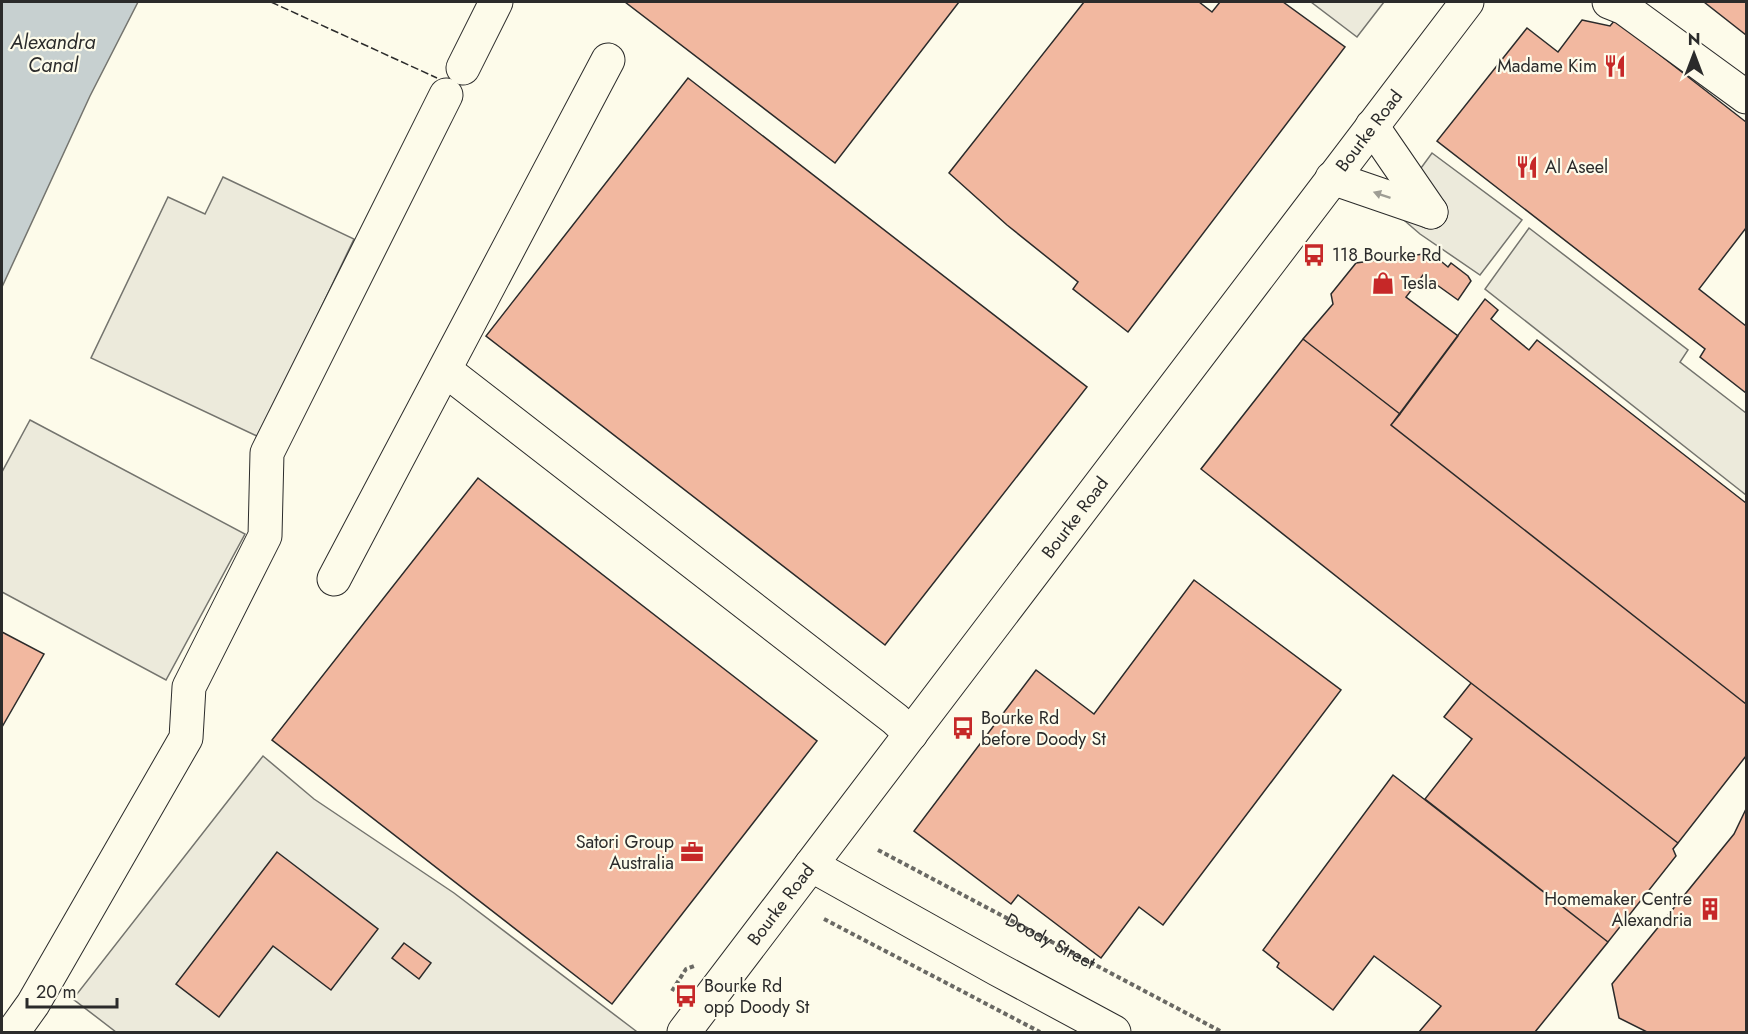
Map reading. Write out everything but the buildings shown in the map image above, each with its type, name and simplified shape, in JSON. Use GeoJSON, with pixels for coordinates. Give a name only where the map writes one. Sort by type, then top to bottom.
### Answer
{"type":"FeatureCollection","features":[{"type":"Feature","properties":{"kind":"street"},"geometry":{"type":"LineString","coordinates":[[13,1032],[33,1004],[186,738],[189,687],[265,536],[267,453],[496,2]]}},
{"type":"Feature","properties":{"kind":"street","name":"Bourke Road"},"geometry":{"type":"LineString","coordinates":[[684,1032],[1467,2]]}},
{"type":"Feature","properties":{"kind":"street"},"geometry":{"type":"LineString","coordinates":[[1609,2],[1624,8],[1746,97]]}},
{"type":"Feature","properties":{"kind":"street"},"geometry":{"type":"LineString","coordinates":[[334,579],[608,60]]}},
{"type":"Feature","properties":{"kind":"street"},"geometry":{"type":"LineString","coordinates":[[1332,178],[1431,212],[1372,126]]}},
{"type":"Feature","properties":{"kind":"street"},"geometry":{"type":"LineString","coordinates":[[444,370],[895,718],[910,734]]}},
{"type":"Feature","properties":{"kind":"street"},"geometry":{"type":"LineString","coordinates":[[811,865],[1114,1032]]}},
{"type":"Feature","properties":{"kind":"path","name":"Doody Street"},"geometry":{"type":"LineString","coordinates":[[878,850],[1222,1032]]}},
{"type":"Feature","properties":{"kind":"path"},"geometry":{"type":"LineString","coordinates":[[824,919],[1040,1032]]}},
{"type":"Feature","properties":{"kind":"shaded area"},"geometry":{"type":"Polygon","coordinates":[[[1311,2],[1384,2],[1357,37],[1311,2]]]}},
{"type":"Feature","properties":{"kind":"shaded area"},"geometry":{"type":"Polygon","coordinates":[[[1432,153],[1522,220],[1480,275],[1420,234],[1391,209],[1432,153]]]}},
{"type":"Feature","properties":{"kind":"shaded area"},"geometry":{"type":"Polygon","coordinates":[[[223,177],[354,239],[259,437],[91,358],[168,197],[205,214],[223,177]]]}},
{"type":"Feature","properties":{"kind":"shaded area"},"geometry":{"type":"Polygon","coordinates":[[[1529,228],[1688,350],[1680,362],[1746,413],[1746,495],[1485,289],[1529,228]]]}},
{"type":"Feature","properties":{"kind":"shaded area"},"geometry":{"type":"Polygon","coordinates":[[[30,420],[245,534],[166,680],[2,592],[2,472],[30,420]]]}},
{"type":"Feature","properties":{"kind":"shaded area"},"geometry":{"type":"Polygon","coordinates":[[[263,756],[314,799],[454,893],[636,1031],[116,1032],[73,999],[263,756]]]}},
{"type":"Feature","properties":{"kind":"water","name":"Alexandra Canal"},"geometry":{"type":"Polygon","coordinates":[[[2,2],[138,2],[90,96],[2,287],[2,2]]]}},
{"type":"Feature","properties":{"kind":"fence"},"geometry":{"type":"LineString","coordinates":[[271,2],[437,78]]}},
{"type":"Feature","properties":{"kind":"place","name":"Madame Kim"},"geometry":{"type":"Point","coordinates":[1615,66]}},
{"type":"Feature","properties":{"kind":"place","name":"Al Aseel"},"geometry":{"type":"Point","coordinates":[1527,167]}},
{"type":"Feature","properties":{"kind":"place","name":"118 Bourke Rd"},"geometry":{"type":"Point","coordinates":[1314,255]}},
{"type":"Feature","properties":{"kind":"place","name":"Tesla"},"geometry":{"type":"Point","coordinates":[1383,283]}},
{"type":"Feature","properties":{"kind":"place","name":"Bourke Rd before Doody St"},"geometry":{"type":"Point","coordinates":[963,728]}},
{"type":"Feature","properties":{"kind":"place","name":"Satori Group Australia"},"geometry":{"type":"Point","coordinates":[692,852]}},
{"type":"Feature","properties":{"kind":"place","name":"Homemaker Centre Alexandria"},"geometry":{"type":"Point","coordinates":[1710,909]}},
{"type":"Feature","properties":{"kind":"place","name":"Bourke Rd opp Doody St"},"geometry":{"type":"Point","coordinates":[686,996]}}]}
